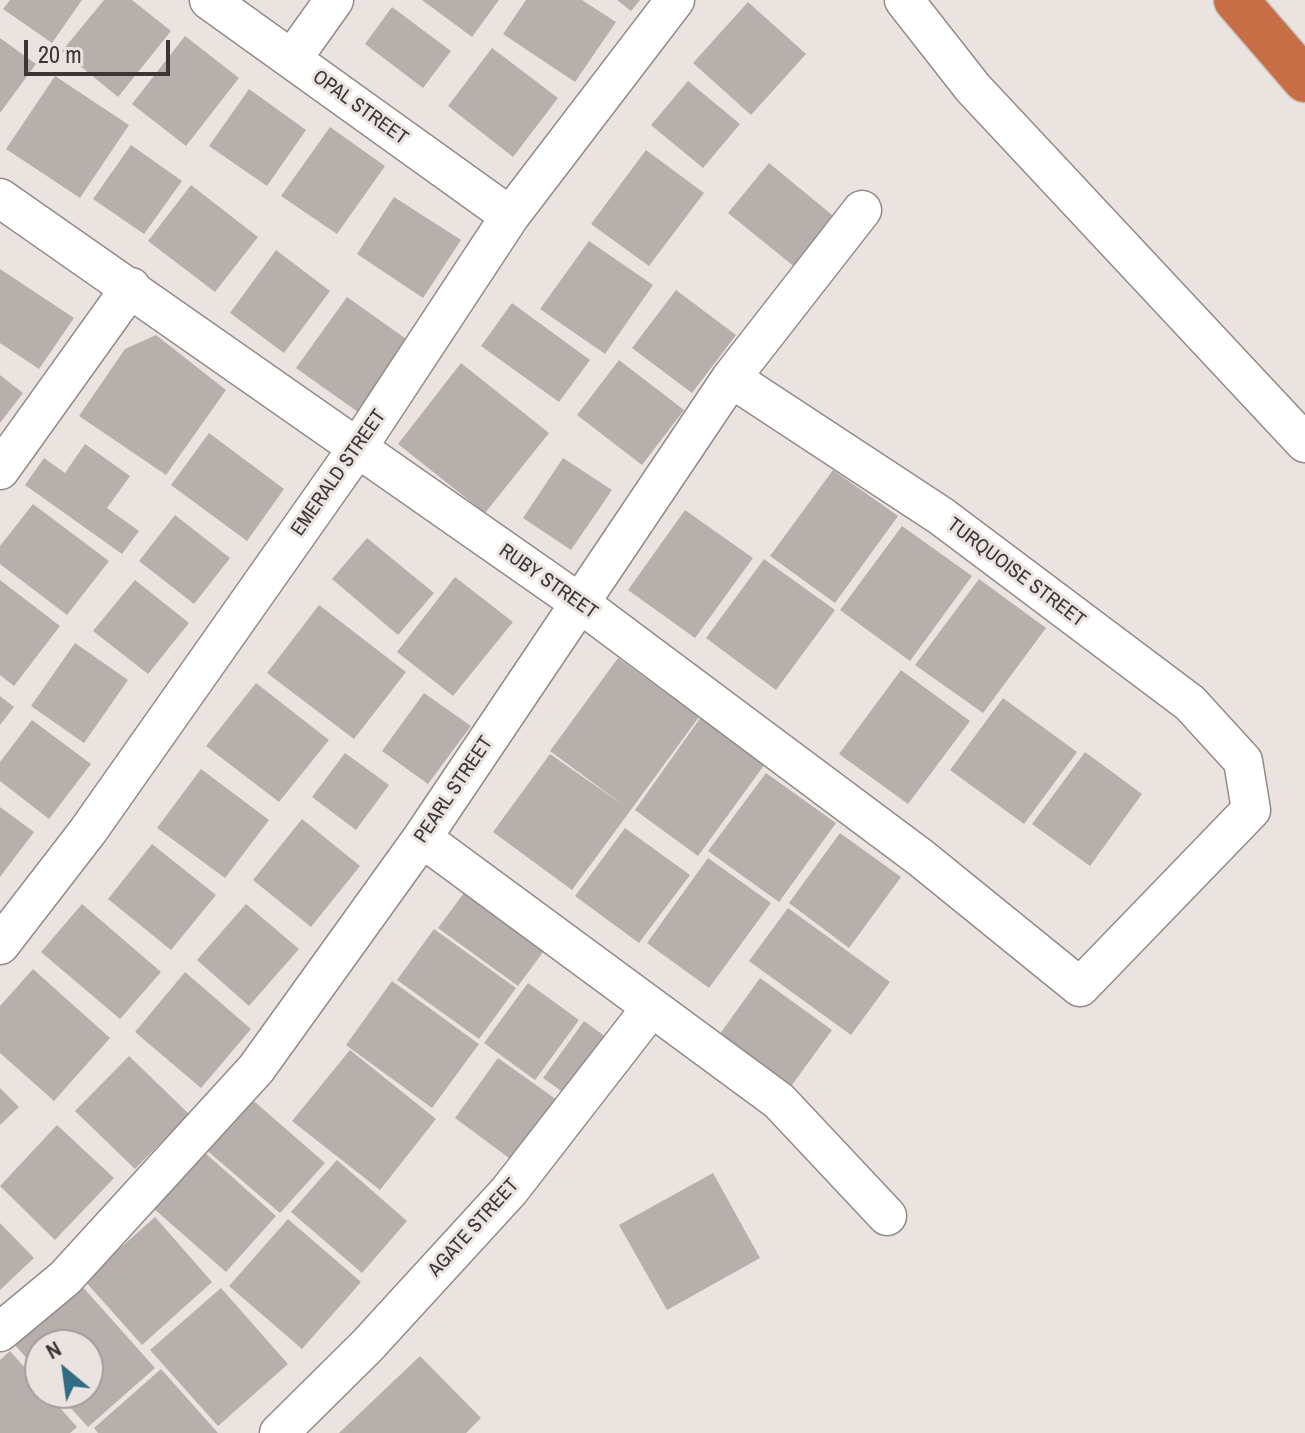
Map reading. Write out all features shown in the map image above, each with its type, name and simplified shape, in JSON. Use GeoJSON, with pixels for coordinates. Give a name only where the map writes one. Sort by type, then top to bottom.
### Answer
{"type":"FeatureCollection","features":[{"type":"Feature","properties":{"kind":"highway"},"geometry":{"type":"LineString","coordinates":[[1236,0],[1305,80]]}},
{"type":"Feature","properties":{"kind":"street","name":"OPAL STREET"},"geometry":{"type":"LineString","coordinates":[[209,0],[510,216]]}},
{"type":"Feature","properties":{"kind":"street"},"geometry":{"type":"LineString","coordinates":[[292,59],[334,0]]}},
{"type":"Feature","properties":{"kind":"street","name":"EMERALD STREET"},"geometry":{"type":"LineString","coordinates":[[0,945],[88,831],[356,450],[510,216],[675,0]]}},
{"type":"Feature","properties":{"kind":"street"},"geometry":{"type":"LineString","coordinates":[[904,0],[973,88],[1305,443]]}},
{"type":"Feature","properties":{"kind":"street","name":"RUBY STREET"},"geometry":{"type":"LineString","coordinates":[[0,198],[131,287],[356,450],[581,604],[921,858],[1080,987]]}},
{"type":"Feature","properties":{"kind":"street","name":"PEARL STREET"},"geometry":{"type":"LineString","coordinates":[[0,1332],[65,1278],[256,1069],[422,838],[731,378],[862,210]]}},
{"type":"Feature","properties":{"kind":"street"},"geometry":{"type":"LineString","coordinates":[[0,470],[131,287]]}},
{"type":"Feature","properties":{"kind":"street","name":"TURQUOISE STREET"},"geometry":{"type":"LineString","coordinates":[[731,378],[941,516],[1190,703],[1243,761],[1251,810],[1080,987]]}},
{"type":"Feature","properties":{"kind":"street"},"geometry":{"type":"LineString","coordinates":[[422,838],[779,1101],[887,1216]]}},
{"type":"Feature","properties":{"kind":"street","name":"AGATE STREET"},"geometry":{"type":"LineString","coordinates":[[279,1433],[367,1346],[509,1191],[651,1008]]}},
{"type":"Feature","properties":{"kind":"building"},"geometry":{"type":"Polygon","coordinates":[[[10,0],[82,0],[52,43],[3,9],[10,0]]]}},
{"type":"Feature","properties":{"kind":"building"},"geometry":{"type":"Polygon","coordinates":[[[104,0],[132,0],[171,31],[118,97],[62,51],[104,0]]]}},
{"type":"Feature","properties":{"kind":"building"},"geometry":{"type":"Polygon","coordinates":[[[422,0],[499,0],[472,37],[422,0]]]}},
{"type":"Feature","properties":{"kind":"building"},"geometry":{"type":"Polygon","coordinates":[[[526,0],[582,0],[616,22],[575,82],[503,34],[526,0]]]}},
{"type":"Feature","properties":{"kind":"building"},"geometry":{"type":"Polygon","coordinates":[[[617,0],[640,0],[631,11],[617,0]]]}},
{"type":"Feature","properties":{"kind":"building"},"geometry":{"type":"Polygon","coordinates":[[[748,2],[806,54],[751,115],[693,63],[748,2]]]}},
{"type":"Feature","properties":{"kind":"building"},"geometry":{"type":"Polygon","coordinates":[[[392,7],[451,51],[423,88],[365,44],[392,7]]]}},
{"type":"Feature","properties":{"kind":"building"},"geometry":{"type":"Polygon","coordinates":[[[185,36],[239,78],[186,146],[132,104],[185,36]]]}},
{"type":"Feature","properties":{"kind":"building"},"geometry":{"type":"Polygon","coordinates":[[[0,38],[36,64],[0,113],[0,38]]]}},
{"type":"Feature","properties":{"kind":"building"},"geometry":{"type":"Polygon","coordinates":[[[492,48],[558,98],[513,157],[448,106],[492,48]]]}},
{"type":"Feature","properties":{"kind":"building"},"geometry":{"type":"Polygon","coordinates":[[[55,76],[129,125],[80,198],[6,149],[55,76]]]}},
{"type":"Feature","properties":{"kind":"building"},"geometry":{"type":"Polygon","coordinates":[[[688,81],[740,124],[703,168],[651,125],[688,81]]]}},
{"type":"Feature","properties":{"kind":"building"},"geometry":{"type":"Polygon","coordinates":[[[249,89],[306,130],[267,186],[209,146],[249,89]]]}},
{"type":"Feature","properties":{"kind":"building"},"geometry":{"type":"Polygon","coordinates":[[[330,127],[385,166],[337,234],[281,196],[330,127]]]}},
{"type":"Feature","properties":{"kind":"building"},"geometry":{"type":"Polygon","coordinates":[[[131,145],[182,181],[144,234],[93,199],[131,145]]]}},
{"type":"Feature","properties":{"kind":"building"},"geometry":{"type":"Polygon","coordinates":[[[646,150],[704,193],[649,266],[591,224],[646,150]]]}},
{"type":"Feature","properties":{"kind":"building"},"geometry":{"type":"Polygon","coordinates":[[[769,163],[837,219],[796,268],[728,213],[769,163]]]}},
{"type":"Feature","properties":{"kind":"building"},"geometry":{"type":"Polygon","coordinates":[[[191,185],[258,237],[215,292],[148,241],[191,185]]]}},
{"type":"Feature","properties":{"kind":"building"},"geometry":{"type":"Polygon","coordinates":[[[394,197],[461,240],[423,298],[357,254],[394,197]]]}},
{"type":"Feature","properties":{"kind":"building"},"geometry":{"type":"Polygon","coordinates":[[[589,241],[653,285],[605,354],[540,309],[589,241]]]}},
{"type":"Feature","properties":{"kind":"building"},"geometry":{"type":"Polygon","coordinates":[[[276,250],[330,291],[284,353],[230,313],[276,250]]]}},
{"type":"Feature","properties":{"kind":"building"},"geometry":{"type":"Polygon","coordinates":[[[0,269],[74,318],[39,369],[0,343],[0,269]]]}},
{"type":"Feature","properties":{"kind":"building"},"geometry":{"type":"Polygon","coordinates":[[[676,290],[736,335],[692,393],[632,348],[676,290]]]}},
{"type":"Feature","properties":{"kind":"building"},"geometry":{"type":"Polygon","coordinates":[[[347,297],[409,341],[358,412],[296,368],[347,297]]]}},
{"type":"Feature","properties":{"kind":"building"},"geometry":{"type":"Polygon","coordinates":[[[512,303],[590,360],[559,402],[481,346],[512,303]]]}},
{"type":"Feature","properties":{"kind":"building"},"geometry":{"type":"Polygon","coordinates":[[[156,335],[226,390],[166,475],[79,416],[125,349],[156,335]]]}},
{"type":"Feature","properties":{"kind":"building"},"geometry":{"type":"Polygon","coordinates":[[[619,360],[684,410],[642,465],[577,415],[619,360]]]}},
{"type":"Feature","properties":{"kind":"building"},"geometry":{"type":"Polygon","coordinates":[[[461,363],[549,433],[485,513],[398,444],[461,363]]]}},
{"type":"Feature","properties":{"kind":"building"},"geometry":{"type":"Polygon","coordinates":[[[0,375],[23,393],[0,423],[0,375]]]}},
{"type":"Feature","properties":{"kind":"building"},"geometry":{"type":"Polygon","coordinates":[[[209,433],[284,489],[247,541],[171,485],[209,433]]]}},
{"type":"Feature","properties":{"kind":"building"},"geometry":{"type":"Polygon","coordinates":[[[85,444],[130,476],[107,508],[139,531],[122,554],[25,485],[44,458],[65,473],[85,444]]]}},
{"type":"Feature","properties":{"kind":"building"},"geometry":{"type":"Polygon","coordinates":[[[563,458],[612,490],[571,550],[523,518],[563,458]]]}},
{"type":"Feature","properties":{"kind":"building"},"geometry":{"type":"Polygon","coordinates":[[[833,470],[898,516],[835,603],[770,556],[833,470]]]}},
{"type":"Feature","properties":{"kind":"building"},"geometry":{"type":"Polygon","coordinates":[[[33,504],[109,561],[67,615],[0,564],[0,546],[33,504]]]}},
{"type":"Feature","properties":{"kind":"building"},"geometry":{"type":"Polygon","coordinates":[[[685,510],[753,558],[695,638],[628,590],[685,510]]]}},
{"type":"Feature","properties":{"kind":"building"},"geometry":{"type":"Polygon","coordinates":[[[175,515],[230,558],[194,604],[139,561],[175,515]]]}},
{"type":"Feature","properties":{"kind":"building"},"geometry":{"type":"Polygon","coordinates":[[[902,526],[972,576],[910,661],[840,610],[902,526]]]}},
{"type":"Feature","properties":{"kind":"building"},"geometry":{"type":"Polygon","coordinates":[[[367,538],[434,593],[398,635],[332,579],[367,538]]]}},
{"type":"Feature","properties":{"kind":"building"},"geometry":{"type":"Polygon","coordinates":[[[764,559],[835,610],[776,690],[706,638],[764,559]]]}},
{"type":"Feature","properties":{"kind":"building"},"geometry":{"type":"Polygon","coordinates":[[[455,577],[513,622],[453,696],[397,652],[455,577]]]}},
{"type":"Feature","properties":{"kind":"building"},"geometry":{"type":"Polygon","coordinates":[[[979,579],[1046,628],[983,713],[915,665],[979,579]]]}},
{"type":"Feature","properties":{"kind":"building"},"geometry":{"type":"Polygon","coordinates":[[[0,580],[60,626],[14,686],[0,675],[0,580]]]}},
{"type":"Feature","properties":{"kind":"building"},"geometry":{"type":"Polygon","coordinates":[[[135,580],[189,623],[148,674],[93,631],[135,580]]]}},
{"type":"Feature","properties":{"kind":"building"},"geometry":{"type":"Polygon","coordinates":[[[319,605],[406,672],[354,739],[267,673],[319,605]]]}},
{"type":"Feature","properties":{"kind":"building"},"geometry":{"type":"Polygon","coordinates":[[[75,643],[128,680],[84,743],[31,706],[75,643]]]}},
{"type":"Feature","properties":{"kind":"building"},"geometry":{"type":"Polygon","coordinates":[[[618,658],[699,717],[572,890],[493,832],[550,754],[626,807],[550,751],[618,658]]]}},
{"type":"Feature","properties":{"kind":"building"},"geometry":{"type":"Polygon","coordinates":[[[901,670],[970,721],[908,804],[839,754],[901,670]]]}},
{"type":"Feature","properties":{"kind":"building"},"geometry":{"type":"Polygon","coordinates":[[[256,683],[329,740],[279,802],[206,746],[256,683]]]}},
{"type":"Feature","properties":{"kind":"building"},"geometry":{"type":"Polygon","coordinates":[[[424,693],[471,726],[428,784],[382,751],[424,693]]]}},
{"type":"Feature","properties":{"kind":"building"},"geometry":{"type":"Polygon","coordinates":[[[0,696],[14,707],[0,725],[0,696]]]}},
{"type":"Feature","properties":{"kind":"building"},"geometry":{"type":"Polygon","coordinates":[[[1003,698],[1077,752],[1024,824],[950,770],[1003,698]]]}},
{"type":"Feature","properties":{"kind":"building"},"geometry":{"type":"Polygon","coordinates":[[[701,717],[765,764],[698,856],[635,810],[701,717]]]}},
{"type":"Feature","properties":{"kind":"building"},"geometry":{"type":"Polygon","coordinates":[[[32,720],[91,764],[49,819],[0,781],[0,762],[32,720]]]}},
{"type":"Feature","properties":{"kind":"building"},"geometry":{"type":"Polygon","coordinates":[[[1085,752],[1142,794],[1090,866],[1032,824],[1085,752]]]}},
{"type":"Feature","properties":{"kind":"building"},"geometry":{"type":"Polygon","coordinates":[[[345,753],[389,785],[356,830],[312,797],[345,753]]]}},
{"type":"Feature","properties":{"kind":"building"},"geometry":{"type":"Polygon","coordinates":[[[201,769],[269,820],[225,878],[157,828],[201,769]]]}},
{"type":"Feature","properties":{"kind":"building"},"geometry":{"type":"Polygon","coordinates":[[[766,773],[836,823],[779,902],[708,851],[766,773]]]}},
{"type":"Feature","properties":{"kind":"building"},"geometry":{"type":"Polygon","coordinates":[[[0,807],[34,832],[0,877],[0,807]]]}},
{"type":"Feature","properties":{"kind":"building"},"geometry":{"type":"Polygon","coordinates":[[[302,819],[360,866],[311,927],[253,880],[302,819]]]}},
{"type":"Feature","properties":{"kind":"building"},"geometry":{"type":"Polygon","coordinates":[[[625,828],[690,875],[639,943],[575,896],[625,828]]]}},
{"type":"Feature","properties":{"kind":"building"},"geometry":{"type":"Polygon","coordinates":[[[840,833],[901,877],[849,948],[789,903],[840,833]]]}},
{"type":"Feature","properties":{"kind":"building"},"geometry":{"type":"Polygon","coordinates":[[[152,844],[216,895],[171,950],[108,899],[152,844]]]}},
{"type":"Feature","properties":{"kind":"building"},"geometry":{"type":"Polygon","coordinates":[[[708,858],[771,903],[709,988],[647,943],[708,858]]]}},
{"type":"Feature","properties":{"kind":"building"},"geometry":{"type":"Polygon","coordinates":[[[469,886],[549,944],[518,986],[438,928],[469,886]]]}},
{"type":"Feature","properties":{"kind":"building"},"geometry":{"type":"Polygon","coordinates":[[[82,904],[161,972],[120,1019],[41,952],[82,904]]]}},
{"type":"Feature","properties":{"kind":"building"},"geometry":{"type":"Polygon","coordinates":[[[246,904],[299,949],[249,1006],[197,960],[246,904]]]}},
{"type":"Feature","properties":{"kind":"building"},"geometry":{"type":"Polygon","coordinates":[[[788,908],[890,982],[851,1035],[749,961],[788,908]]]}},
{"type":"Feature","properties":{"kind":"building"},"geometry":{"type":"Polygon","coordinates":[[[434,929],[516,988],[479,1039],[397,980],[434,929]]]}},
{"type":"Feature","properties":{"kind":"building"},"geometry":{"type":"Polygon","coordinates":[[[33,969],[110,1038],[54,1101],[0,1053],[0,1006],[33,969]]]}},
{"type":"Feature","properties":{"kind":"building"},"geometry":{"type":"Polygon","coordinates":[[[185,972],[251,1029],[201,1088],[135,1032],[185,972]]]}},
{"type":"Feature","properties":{"kind":"building"},"geometry":{"type":"Polygon","coordinates":[[[760,978],[832,1030],[784,1096],[712,1045],[760,978]]]}},
{"type":"Feature","properties":{"kind":"building"},"geometry":{"type":"Polygon","coordinates":[[[392,981],[479,1044],[432,1108],[346,1045],[392,981]]]}},
{"type":"Feature","properties":{"kind":"building"},"geometry":{"type":"Polygon","coordinates":[[[528,983],[579,1020],[535,1080],[484,1043],[528,983]]]}},
{"type":"Feature","properties":{"kind":"building"},"geometry":{"type":"Polygon","coordinates":[[[584,1021],[618,1046],[577,1102],[543,1078],[584,1021]]]}},
{"type":"Feature","properties":{"kind":"building"},"geometry":{"type":"Polygon","coordinates":[[[350,1050],[436,1119],[380,1190],[292,1121],[350,1050]]]}},
{"type":"Feature","properties":{"kind":"building"},"geometry":{"type":"Polygon","coordinates":[[[129,1056],[189,1114],[135,1169],[75,1111],[129,1056]]]}},
{"type":"Feature","properties":{"kind":"building"},"geometry":{"type":"Polygon","coordinates":[[[498,1058],[557,1100],[513,1161],[455,1118],[498,1058]]]}},
{"type":"Feature","properties":{"kind":"building"},"geometry":{"type":"Polygon","coordinates":[[[0,1088],[19,1107],[0,1125],[0,1088]]]}},
{"type":"Feature","properties":{"kind":"building"},"geometry":{"type":"Polygon","coordinates":[[[248,1096],[325,1163],[280,1213],[204,1148],[248,1096]]]}},
{"type":"Feature","properties":{"kind":"building"},"geometry":{"type":"Polygon","coordinates":[[[57,1125],[114,1178],[55,1240],[0,1186],[57,1125]]]}},
{"type":"Feature","properties":{"kind":"building"},"geometry":{"type":"Polygon","coordinates":[[[203,1151],[276,1216],[226,1272],[153,1208],[203,1151]]]}},
{"type":"Feature","properties":{"kind":"building"},"geometry":{"type":"Polygon","coordinates":[[[337,1160],[407,1221],[362,1273],[291,1212],[337,1160]]]}},
{"type":"Feature","properties":{"kind":"building"},"geometry":{"type":"Polygon","coordinates":[[[713,1173],[760,1258],[667,1310],[619,1225],[713,1173]]]}},
{"type":"Feature","properties":{"kind":"building"},"geometry":{"type":"Polygon","coordinates":[[[155,1217],[212,1282],[142,1345],[84,1280],[155,1217]]]}},
{"type":"Feature","properties":{"kind":"building"},"geometry":{"type":"Polygon","coordinates":[[[288,1219],[361,1282],[302,1349],[229,1286],[288,1219]]]}},
{"type":"Feature","properties":{"kind":"building"},"geometry":{"type":"Polygon","coordinates":[[[0,1223],[34,1258],[0,1290],[0,1223]]]}},
{"type":"Feature","properties":{"kind":"building"},"geometry":{"type":"Polygon","coordinates":[[[81,1285],[155,1368],[88,1427],[72,1409],[104,1409],[104,1329],[31,1329],[81,1285]]]}},
{"type":"Feature","properties":{"kind":"building"},"geometry":{"type":"Polygon","coordinates":[[[221,1288],[288,1364],[218,1426],[150,1350],[221,1288]]]}},
{"type":"Feature","properties":{"kind":"building"},"geometry":{"type":"Polygon","coordinates":[[[24,1335],[24,1355],[14,1344],[24,1335]]]}},
{"type":"Feature","properties":{"kind":"building"},"geometry":{"type":"Polygon","coordinates":[[[10,1351],[24,1367],[24,1409],[61,1409],[77,1427],[70,1433],[0,1433],[0,1360],[10,1351]]]}},
{"type":"Feature","properties":{"kind":"building"},"geometry":{"type":"Polygon","coordinates":[[[420,1356],[481,1418],[466,1433],[339,1433],[420,1356]]]}},
{"type":"Feature","properties":{"kind":"building"},"geometry":{"type":"Polygon","coordinates":[[[161,1369],[218,1433],[98,1433],[94,1428],[161,1369]]]}}]}
